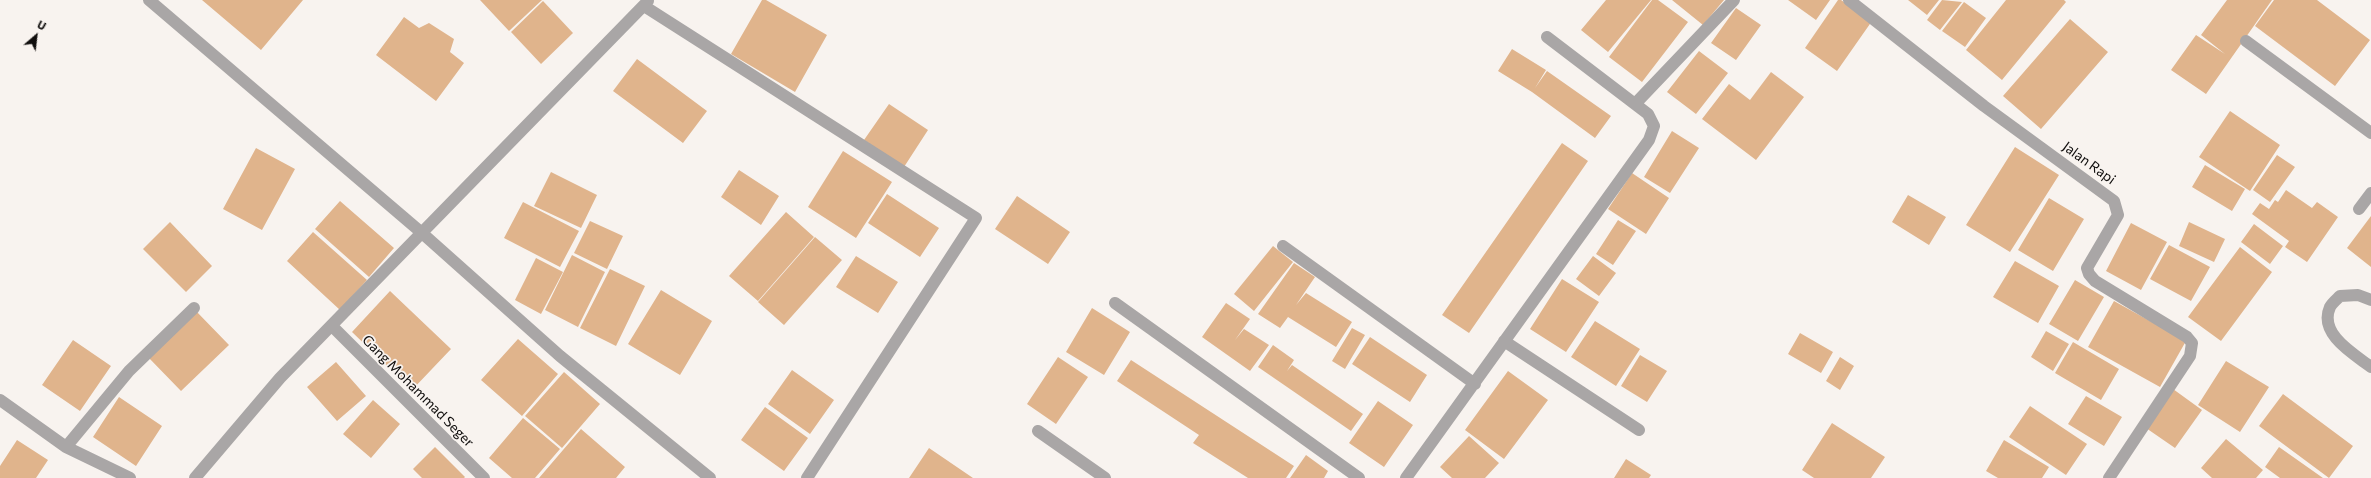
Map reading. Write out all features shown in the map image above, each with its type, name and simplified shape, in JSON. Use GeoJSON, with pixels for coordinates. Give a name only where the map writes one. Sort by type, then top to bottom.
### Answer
{"type":"FeatureCollection","features":[{"type":"Feature","properties":{"kind":"street"},"geometry":{"type":"LineString","coordinates":[[149,0],[422,233],[560,356],[710,478]]}},
{"type":"Feature","properties":{"kind":"street"},"geometry":{"type":"LineString","coordinates":[[1635,104],[1734,0]]}},
{"type":"Feature","properties":{"kind":"street","name":"Jalan Rapi"},"geometry":{"type":"LineString","coordinates":[[1849,0],[1984,106],[2114,201],[2118,215],[2088,268],[2089,274],[2095,281],[2187,336],[2192,343],[2190,356],[2109,478]]}},
{"type":"Feature","properties":{"kind":"street"},"geometry":{"type":"LineString","coordinates":[[194,478],[280,378],[646,3],[976,218],[807,478]]}},
{"type":"Feature","properties":{"kind":"street"},"geometry":{"type":"LineString","coordinates":[[1406,478],[1650,140],[1654,126],[1648,114],[1548,37]]}},
{"type":"Feature","properties":{"kind":"street"},"geometry":{"type":"LineString","coordinates":[[2246,41],[2371,133]]}},
{"type":"Feature","properties":{"kind":"street"},"geometry":{"type":"LineString","coordinates":[[2360,209],[2371,193]]}},
{"type":"Feature","properties":{"kind":"street"},"geometry":{"type":"LineString","coordinates":[[1283,246],[1475,384]]}},
{"type":"Feature","properties":{"kind":"street"},"geometry":{"type":"LineString","coordinates":[[2371,300],[2358,295],[2340,296],[2330,308],[2329,326],[2337,342],[2371,367]]}},
{"type":"Feature","properties":{"kind":"street"},"geometry":{"type":"LineString","coordinates":[[1115,303],[1359,478]]}},
{"type":"Feature","properties":{"kind":"street"},"geometry":{"type":"LineString","coordinates":[[66,448],[129,370],[194,308]]}},
{"type":"Feature","properties":{"kind":"street","name":"Gang Mohammad Seger"},"geometry":{"type":"LineString","coordinates":[[332,326],[484,478]]}},
{"type":"Feature","properties":{"kind":"street"},"geometry":{"type":"LineString","coordinates":[[1504,341],[1638,430]]}},
{"type":"Feature","properties":{"kind":"street"},"geometry":{"type":"LineString","coordinates":[[0,400],[66,448],[130,478]]}},
{"type":"Feature","properties":{"kind":"street"},"geometry":{"type":"LineString","coordinates":[[1038,431],[1104,478]]}},
{"type":"Feature","properties":{"kind":"building"},"geometry":{"type":"Polygon","coordinates":[[[202,0],[303,0],[261,50],[202,0]]]}},
{"type":"Feature","properties":{"kind":"building"},"geometry":{"type":"Polygon","coordinates":[[[480,0],[542,0],[509,31],[480,0]]]}},
{"type":"Feature","properties":{"kind":"building"},"geometry":{"type":"Polygon","coordinates":[[[762,0],[766,0],[827,35],[795,92],[731,54],[762,0]]]}},
{"type":"Feature","properties":{"kind":"building"},"geometry":{"type":"Polygon","coordinates":[[[1606,0],[1651,0],[1608,52],[1581,30],[1606,0]]]}},
{"type":"Feature","properties":{"kind":"building"},"geometry":{"type":"Polygon","coordinates":[[[1652,0],[1658,0],[1688,22],[1642,82],[1609,57],[1652,0]]]}},
{"type":"Feature","properties":{"kind":"building"},"geometry":{"type":"Polygon","coordinates":[[[1672,0],[1724,0],[1703,25],[1672,0]]]}},
{"type":"Feature","properties":{"kind":"building"},"geometry":{"type":"Polygon","coordinates":[[[1788,0],[1830,0],[1816,20],[1788,0]]]}},
{"type":"Feature","properties":{"kind":"building"},"geometry":{"type":"Polygon","coordinates":[[[1838,0],[1841,0],[1872,21],[1837,71],[1805,48],[1838,0]]]}},
{"type":"Feature","properties":{"kind":"building"},"geometry":{"type":"Polygon","coordinates":[[[1908,0],[1939,0],[1927,15],[1908,0]]]}},
{"type":"Feature","properties":{"kind":"building"},"geometry":{"type":"Polygon","coordinates":[[[1942,0],[1962,2],[1940,30],[1927,20],[1942,0]]]}},
{"type":"Feature","properties":{"kind":"building"},"geometry":{"type":"Polygon","coordinates":[[[2006,0],[2064,0],[2066,2],[2002,80],[1966,50],[2006,0]]]}},
{"type":"Feature","properties":{"kind":"building"},"geometry":{"type":"Polygon","coordinates":[[[2227,0],[2272,0],[2206,94],[2171,70],[2196,35],[2225,54],[2201,35],[2227,0]]]}},
{"type":"Feature","properties":{"kind":"building"},"geometry":{"type":"Polygon","coordinates":[[[2274,0],[2317,0],[2370,40],[2335,86],[2255,26],[2274,0]]]}},
{"type":"Feature","properties":{"kind":"building"},"geometry":{"type":"Polygon","coordinates":[[[543,1],[573,33],[541,64],[511,32],[543,1]]]}},
{"type":"Feature","properties":{"kind":"building"},"geometry":{"type":"Polygon","coordinates":[[[1964,2],[1986,18],[1965,47],[1942,31],[1964,2]]]}},
{"type":"Feature","properties":{"kind":"building"},"geometry":{"type":"Polygon","coordinates":[[[1736,8],[1761,25],[1736,60],[1711,43],[1736,8]]]}},
{"type":"Feature","properties":{"kind":"building"},"geometry":{"type":"Polygon","coordinates":[[[404,17],[419,28],[429,23],[454,39],[450,52],[464,63],[436,101],[376,55],[404,17]]]}},
{"type":"Feature","properties":{"kind":"building"},"geometry":{"type":"Polygon","coordinates":[[[2070,19],[2108,52],[2041,129],[2003,96],[2070,19]]]}},
{"type":"Feature","properties":{"kind":"building"},"geometry":{"type":"Polygon","coordinates":[[[1512,49],[1546,70],[1535,88],[1547,71],[1611,116],[1595,138],[1532,92],[1498,71],[1512,49]]]}},
{"type":"Feature","properties":{"kind":"building"},"geometry":{"type":"Polygon","coordinates":[[[1699,51],[1728,73],[1696,114],[1667,92],[1699,51]]]}},
{"type":"Feature","properties":{"kind":"building"},"geometry":{"type":"Polygon","coordinates":[[[637,59],[707,111],[683,143],[613,91],[637,59]]]}},
{"type":"Feature","properties":{"kind":"building"},"geometry":{"type":"Polygon","coordinates":[[[1771,72],[1804,97],[1756,160],[1702,119],[1729,84],[1750,100],[1771,72]]]}},
{"type":"Feature","properties":{"kind":"building"},"geometry":{"type":"Polygon","coordinates":[[[889,104],[928,130],[904,167],[864,140],[889,104]]]}},
{"type":"Feature","properties":{"kind":"building"},"geometry":{"type":"Polygon","coordinates":[[[2230,111],[2280,145],[2250,191],[2199,157],[2230,111]]]}},
{"type":"Feature","properties":{"kind":"building"},"geometry":{"type":"Polygon","coordinates":[[[1672,131],[1699,148],[1670,193],[1644,177],[1672,131]]]}},
{"type":"Feature","properties":{"kind":"building"},"geometry":{"type":"Polygon","coordinates":[[[1562,143],[1588,161],[1469,333],[1442,315],[1562,143]]]}},
{"type":"Feature","properties":{"kind":"building"},"geometry":{"type":"Polygon","coordinates":[[[2015,147],[2059,175],[2010,252],[1966,225],[2015,147]]]}},
{"type":"Feature","properties":{"kind":"building"},"geometry":{"type":"Polygon","coordinates":[[[256,148],[295,169],[262,230],[223,209],[256,148]]]}},
{"type":"Feature","properties":{"kind":"building"},"geometry":{"type":"Polygon","coordinates":[[[843,151],[892,182],[856,238],[808,207],[843,151]]]}},
{"type":"Feature","properties":{"kind":"building"},"geometry":{"type":"Polygon","coordinates":[[[2277,155],[2295,167],[2270,202],[2253,190],[2277,155]]]}},
{"type":"Feature","properties":{"kind":"building"},"geometry":{"type":"Polygon","coordinates":[[[2205,165],[2245,189],[2232,211],[2192,187],[2205,165]]]}},
{"type":"Feature","properties":{"kind":"building"},"geometry":{"type":"Polygon","coordinates":[[[739,170],[779,196],[761,225],[721,197],[739,170]]]}},
{"type":"Feature","properties":{"kind":"building"},"geometry":{"type":"Polygon","coordinates":[[[551,172],[597,195],[581,228],[534,206],[551,172]]]}},
{"type":"Feature","properties":{"kind":"building"},"geometry":{"type":"Polygon","coordinates":[[[1632,173],[1669,198],[1646,234],[1608,209],[1632,173]]]}},
{"type":"Feature","properties":{"kind":"building"},"geometry":{"type":"Polygon","coordinates":[[[2286,190],[2312,208],[2317,202],[2338,217],[2307,262],[2285,247],[2289,241],[2252,214],[2260,203],[2269,209],[2275,200],[2278,202],[2286,190]]]}},
{"type":"Feature","properties":{"kind":"building"},"geometry":{"type":"Polygon","coordinates":[[[887,194],[939,228],[920,257],[868,223],[887,194]]]}},
{"type":"Feature","properties":{"kind":"building"},"geometry":{"type":"Polygon","coordinates":[[[1908,195],[1946,217],[1929,245],[1892,222],[1908,195]]]}},
{"type":"Feature","properties":{"kind":"building"},"geometry":{"type":"Polygon","coordinates":[[[1017,196],[1070,232],[1048,264],[995,229],[1017,196]]]}},
{"type":"Feature","properties":{"kind":"building"},"geometry":{"type":"Polygon","coordinates":[[[2049,198],[2084,219],[2053,271],[2018,250],[2049,198]]]}},
{"type":"Feature","properties":{"kind":"building"},"geometry":{"type":"Polygon","coordinates":[[[340,201],[394,248],[369,277],[315,229],[340,201]]]}},
{"type":"Feature","properties":{"kind":"building"},"geometry":{"type":"Polygon","coordinates":[[[523,202],[579,231],[560,267],[504,238],[523,202]]]}},
{"type":"Feature","properties":{"kind":"building"},"geometry":{"type":"Polygon","coordinates":[[[786,212],[814,237],[758,301],[729,276],[786,212]]]}},
{"type":"Feature","properties":{"kind":"building"},"geometry":{"type":"Polygon","coordinates":[[[2371,216],[2371,267],[2347,248],[2371,216]]]}},
{"type":"Feature","properties":{"kind":"building"},"geometry":{"type":"Polygon","coordinates":[[[1618,220],[1636,231],[1613,265],[1596,254],[1618,220]]]}},
{"type":"Feature","properties":{"kind":"building"},"geometry":{"type":"Polygon","coordinates":[[[590,221],[623,236],[607,269],[574,253],[590,221]]]}},
{"type":"Feature","properties":{"kind":"building"},"geometry":{"type":"Polygon","coordinates":[[[170,222],[212,266],[186,292],[143,249],[170,222]]]}},
{"type":"Feature","properties":{"kind":"building"},"geometry":{"type":"Polygon","coordinates":[[[2189,222],[2225,239],[2214,262],[2179,246],[2189,222]]]}},
{"type":"Feature","properties":{"kind":"building"},"geometry":{"type":"Polygon","coordinates":[[[2131,223],[2167,242],[2141,290],[2106,271],[2131,223]]]}},
{"type":"Feature","properties":{"kind":"building"},"geometry":{"type":"Polygon","coordinates":[[[2254,224],[2283,246],[2270,264],[2241,242],[2254,224]]]}},
{"type":"Feature","properties":{"kind":"building"},"geometry":{"type":"Polygon","coordinates":[[[313,232],[367,280],[340,310],[287,261],[313,232]]]}},
{"type":"Feature","properties":{"kind":"building"},"geometry":{"type":"Polygon","coordinates":[[[815,237],[842,260],[784,325],[758,302],[815,237]]]}},
{"type":"Feature","properties":{"kind":"building"},"geometry":{"type":"Polygon","coordinates":[[[2169,245],[2210,267],[2191,301],[2150,279],[2169,245]]]}},
{"type":"Feature","properties":{"kind":"building"},"geometry":{"type":"Polygon","coordinates":[[[1273,246],[1293,262],[1254,311],[1234,294],[1273,246]]]}},
{"type":"Feature","properties":{"kind":"building"},"geometry":{"type":"Polygon","coordinates":[[[2240,247],[2272,272],[2221,341],[2188,317],[2240,247]]]}},
{"type":"Feature","properties":{"kind":"building"},"geometry":{"type":"Polygon","coordinates":[[[572,255],[605,272],[578,327],[545,310],[572,255]]]}},
{"type":"Feature","properties":{"kind":"building"},"geometry":{"type":"Polygon","coordinates":[[[856,256],[898,282],[878,313],[836,287],[856,256]]]}},
{"type":"Feature","properties":{"kind":"building"},"geometry":{"type":"Polygon","coordinates":[[[1593,256],[1616,273],[1599,296],[1576,279],[1593,256]]]}},
{"type":"Feature","properties":{"kind":"building"},"geometry":{"type":"Polygon","coordinates":[[[536,258],[563,272],[541,314],[515,300],[536,258]]]}},
{"type":"Feature","properties":{"kind":"building"},"geometry":{"type":"Polygon","coordinates":[[[2015,261],[2059,286],[2038,323],[1993,297],[2015,261]]]}},
{"type":"Feature","properties":{"kind":"building"},"geometry":{"type":"Polygon","coordinates":[[[1294,263],[1315,277],[1296,305],[1306,293],[1352,322],[1336,347],[1288,317],[1280,328],[1258,314],[1294,263]]]}},
{"type":"Feature","properties":{"kind":"building"},"geometry":{"type":"Polygon","coordinates":[[[610,269],[645,286],[616,346],[580,328],[610,269]]]}},
{"type":"Feature","properties":{"kind":"building"},"geometry":{"type":"Polygon","coordinates":[[[1562,279],[1599,302],[1566,352],[1530,329],[1562,279]]]}},
{"type":"Feature","properties":{"kind":"building"},"geometry":{"type":"Polygon","coordinates":[[[2075,280],[2104,297],[2078,341],[2049,324],[2075,280]]]}},
{"type":"Feature","properties":{"kind":"building"},"geometry":{"type":"Polygon","coordinates":[[[661,290],[712,321],[680,375],[628,344],[661,290]]]}},
{"type":"Feature","properties":{"kind":"building"},"geometry":{"type":"Polygon","coordinates":[[[390,291],[451,349],[412,390],[352,332],[390,291]]]}},
{"type":"Feature","properties":{"kind":"building"},"geometry":{"type":"Polygon","coordinates":[[[2114,301],[2186,341],[2160,387],[2088,347],[2114,301]]]}},
{"type":"Feature","properties":{"kind":"building"},"geometry":{"type":"Polygon","coordinates":[[[1226,303],[1250,319],[1235,340],[1244,329],[1269,345],[1250,371],[1202,337],[1226,303]]]}},
{"type":"Feature","properties":{"kind":"building"},"geometry":{"type":"Polygon","coordinates":[[[1092,308],[1130,332],[1104,375],[1066,352],[1092,308]]]}},
{"type":"Feature","properties":{"kind":"building"},"geometry":{"type":"Polygon","coordinates":[[[196,311],[229,345],[181,391],[148,357],[196,311]]]}},
{"type":"Feature","properties":{"kind":"building"},"geometry":{"type":"Polygon","coordinates":[[[1595,321],[1640,349],[1616,386],[1571,357],[1595,321]]]}},
{"type":"Feature","properties":{"kind":"building"},"geometry":{"type":"Polygon","coordinates":[[[1352,328],[1365,335],[1345,369],[1332,361],[1352,328]]]}},
{"type":"Feature","properties":{"kind":"building"},"geometry":{"type":"Polygon","coordinates":[[[2046,331],[2069,344],[2053,371],[2031,357],[2046,331]]]}},
{"type":"Feature","properties":{"kind":"building"},"geometry":{"type":"Polygon","coordinates":[[[1800,333],[1833,352],[1821,373],[1788,354],[1800,333]]]}},
{"type":"Feature","properties":{"kind":"building"},"geometry":{"type":"Polygon","coordinates":[[[1370,337],[1427,375],[1410,402],[1352,364],[1370,337]]]}},
{"type":"Feature","properties":{"kind":"building"},"geometry":{"type":"Polygon","coordinates":[[[518,339],[558,374],[522,416],[481,380],[518,339]]]}},
{"type":"Feature","properties":{"kind":"building"},"geometry":{"type":"Polygon","coordinates":[[[73,340],[111,366],[80,411],[42,385],[73,340]]]}},
{"type":"Feature","properties":{"kind":"building"},"geometry":{"type":"Polygon","coordinates":[[[2073,342],[2119,369],[2101,400],[2055,373],[2073,342]]]}},
{"type":"Feature","properties":{"kind":"building"},"geometry":{"type":"Polygon","coordinates":[[[1273,345],[1294,360],[1287,371],[1292,365],[1363,414],[1351,431],[1258,367],[1273,345]]]}},
{"type":"Feature","properties":{"kind":"building"},"geometry":{"type":"Polygon","coordinates":[[[1640,355],[1667,371],[1647,402],[1621,386],[1640,355]]]}},
{"type":"Feature","properties":{"kind":"building"},"geometry":{"type":"Polygon","coordinates":[[[1058,357],[1088,377],[1056,424],[1027,404],[1058,357]]]}},
{"type":"Feature","properties":{"kind":"building"},"geometry":{"type":"Polygon","coordinates":[[[1840,357],[1854,366],[1840,390],[1826,381],[1840,357]]]}},
{"type":"Feature","properties":{"kind":"building"},"geometry":{"type":"Polygon","coordinates":[[[1131,360],[1294,466],[1286,478],[1248,478],[1193,443],[1199,435],[1117,381],[1131,360]]]}},
{"type":"Feature","properties":{"kind":"building"},"geometry":{"type":"Polygon","coordinates":[[[2226,361],[2269,387],[2240,432],[2198,405],[2226,361]]]}},
{"type":"Feature","properties":{"kind":"building"},"geometry":{"type":"Polygon","coordinates":[[[336,362],[366,396],[337,421],[307,387],[336,362]]]}},
{"type":"Feature","properties":{"kind":"building"},"geometry":{"type":"Polygon","coordinates":[[[792,370],[834,400],[810,434],[768,404],[792,370]]]}},
{"type":"Feature","properties":{"kind":"building"},"geometry":{"type":"Polygon","coordinates":[[[1508,371],[1548,400],[1504,459],[1465,430],[1508,371]]]}},
{"type":"Feature","properties":{"kind":"building"},"geometry":{"type":"Polygon","coordinates":[[[564,372],[600,404],[562,448],[525,416],[564,372]]]}},
{"type":"Feature","properties":{"kind":"building"},"geometry":{"type":"Polygon","coordinates":[[[2173,389],[2202,410],[2175,448],[2146,428],[2173,389]]]}},
{"type":"Feature","properties":{"kind":"building"},"geometry":{"type":"Polygon","coordinates":[[[2283,394],[2353,446],[2329,478],[2259,426],[2283,394]]]}},
{"type":"Feature","properties":{"kind":"building"},"geometry":{"type":"Polygon","coordinates":[[[2086,396],[2122,417],[2104,446],[2068,424],[2086,396]]]}},
{"type":"Feature","properties":{"kind":"building"},"geometry":{"type":"Polygon","coordinates":[[[119,397],[162,426],[136,466],[93,437],[119,397]]]}},
{"type":"Feature","properties":{"kind":"building"},"geometry":{"type":"Polygon","coordinates":[[[373,400],[400,424],[371,458],[343,434],[373,400]]]}},
{"type":"Feature","properties":{"kind":"building"},"geometry":{"type":"Polygon","coordinates":[[[1378,401],[1413,425],[1384,467],[1349,443],[1378,401]]]}},
{"type":"Feature","properties":{"kind":"building"},"geometry":{"type":"Polygon","coordinates":[[[2030,406],[2087,444],[2066,475],[2009,437],[2030,406]]]}},
{"type":"Feature","properties":{"kind":"building"},"geometry":{"type":"Polygon","coordinates":[[[765,407],[808,438],[784,471],[741,440],[765,407]]]}},
{"type":"Feature","properties":{"kind":"building"},"geometry":{"type":"Polygon","coordinates":[[[523,418],[560,449],[535,478],[512,478],[489,458],[523,418]]]}},
{"type":"Feature","properties":{"kind":"building"},"geometry":{"type":"Polygon","coordinates":[[[1832,423],[1885,457],[1871,478],[1814,478],[1802,470],[1832,423]]]}},
{"type":"Feature","properties":{"kind":"building"},"geometry":{"type":"Polygon","coordinates":[[[581,429],[625,467],[616,478],[539,478],[581,429]]]}},
{"type":"Feature","properties":{"kind":"building"},"geometry":{"type":"Polygon","coordinates":[[[1469,436],[1499,463],[1485,478],[1452,478],[1440,467],[1469,436]]]}},
{"type":"Feature","properties":{"kind":"building"},"geometry":{"type":"Polygon","coordinates":[[[2226,439],[2263,470],[2256,478],[2212,478],[2201,468],[2226,439]]]}},
{"type":"Feature","properties":{"kind":"building"},"geometry":{"type":"Polygon","coordinates":[[[17,440],[48,460],[36,478],[0,478],[0,466],[17,440]]]}},
{"type":"Feature","properties":{"kind":"building"},"geometry":{"type":"Polygon","coordinates":[[[2004,440],[2049,467],[2042,478],[1998,478],[1986,471],[2004,440]]]}},
{"type":"Feature","properties":{"kind":"building"},"geometry":{"type":"Polygon","coordinates":[[[435,447],[465,477],[464,478],[422,478],[413,469],[435,447]]]}},
{"type":"Feature","properties":{"kind":"building"},"geometry":{"type":"Polygon","coordinates":[[[2279,447],[2323,478],[2280,478],[2265,467],[2279,447]]]}},
{"type":"Feature","properties":{"kind":"building"},"geometry":{"type":"Polygon","coordinates":[[[929,448],[973,478],[909,478],[929,448]]]}},
{"type":"Feature","properties":{"kind":"building"},"geometry":{"type":"Polygon","coordinates":[[[1306,455],[1328,471],[1324,478],[1290,478],[1306,455]]]}},
{"type":"Feature","properties":{"kind":"building"},"geometry":{"type":"Polygon","coordinates":[[[1626,459],[1651,475],[1649,478],[1614,478],[1626,459]]]}}]}
